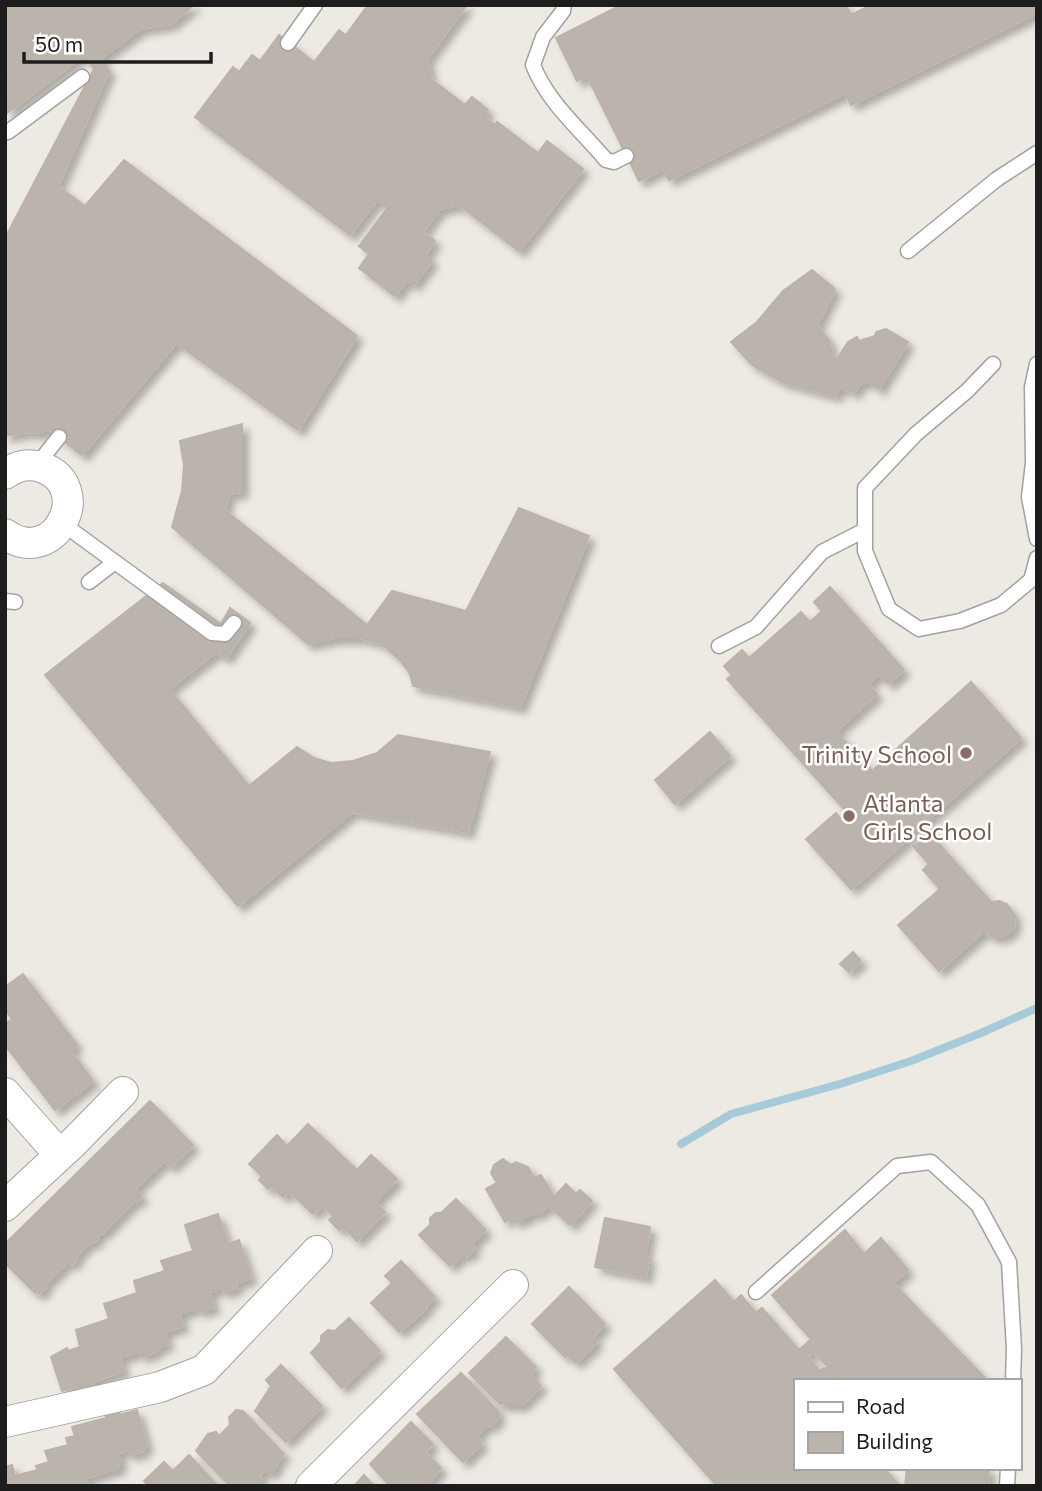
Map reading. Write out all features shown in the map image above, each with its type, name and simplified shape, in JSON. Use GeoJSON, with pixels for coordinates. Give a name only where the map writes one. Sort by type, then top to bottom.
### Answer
{"type":"FeatureCollection","features":[{"type":"Feature","properties":{"kind":"street"},"geometry":{"type":"LineString","coordinates":[[5,474],[23,465],[47,470],[58,477],[68,499],[63,524],[55,533],[32,543],[7,539]]}},
{"type":"Feature","properties":{"kind":"street"},"geometry":{"type":"LineString","coordinates":[[5,1206],[123,1092]]}},
{"type":"Feature","properties":{"kind":"street"},"geometry":{"type":"LineString","coordinates":[[5,1093],[60,1155]]}},
{"type":"Feature","properties":{"kind":"street"},"geometry":{"type":"LineString","coordinates":[[5,1422],[160,1387],[204,1370],[317,1251]]}},
{"type":"Feature","properties":{"kind":"street"},"geometry":{"type":"LineString","coordinates":[[310,1486],[513,1285]]}},
{"type":"Feature","properties":{"kind":"lane"},"geometry":{"type":"LineString","coordinates":[[288,43],[315,5]]}},
{"type":"Feature","properties":{"kind":"lane"},"geometry":{"type":"LineString","coordinates":[[564,5],[563,11],[543,37],[533,65],[539,81],[557,107],[606,160],[614,162],[626,156]]}},
{"type":"Feature","properties":{"kind":"lane"},"geometry":{"type":"LineString","coordinates":[[5,132],[82,77]]}},
{"type":"Feature","properties":{"kind":"lane"},"geometry":{"type":"LineString","coordinates":[[908,251],[997,178],[1037,153]]}},
{"type":"Feature","properties":{"kind":"lane"},"geometry":{"type":"LineString","coordinates":[[993,364],[967,391],[916,434],[865,488],[865,551],[889,609],[919,629],[960,621],[1001,605],[1031,580],[1037,558]]}},
{"type":"Feature","properties":{"kind":"lane"},"geometry":{"type":"LineString","coordinates":[[1037,364],[1032,387],[1034,463],[1029,497],[1037,539]]}},
{"type":"Feature","properties":{"kind":"lane"},"geometry":{"type":"LineString","coordinates":[[36,466],[59,437]]}},
{"type":"Feature","properties":{"kind":"lane"},"geometry":{"type":"LineString","coordinates":[[63,524],[212,633],[225,634],[234,623]]}},
{"type":"Feature","properties":{"kind":"lane"},"geometry":{"type":"LineString","coordinates":[[719,646],[756,627],[822,552],[865,530]]}},
{"type":"Feature","properties":{"kind":"lane"},"geometry":{"type":"LineString","coordinates":[[89,582],[115,562]]}},
{"type":"Feature","properties":{"kind":"lane"},"geometry":{"type":"LineString","coordinates":[[756,1292],[897,1167],[931,1162],[978,1205],[1009,1262],[1013,1379]]}},
{"type":"Feature","properties":{"kind":"building"},"geometry":{"type":"Polygon","coordinates":[[[5,5],[194,5],[171,24],[140,29],[100,59],[109,71],[58,186],[85,206],[124,160],[357,336],[298,430],[176,343],[82,455],[46,427],[42,433],[25,432],[5,436],[5,238],[94,69],[84,55],[7,113],[5,5]]]}},
{"type":"Feature","properties":{"kind":"building"},"geometry":{"type":"Polygon","coordinates":[[[368,5],[467,5],[427,59],[431,79],[465,105],[472,97],[488,110],[484,117],[495,125],[497,122],[538,153],[547,141],[583,169],[519,251],[459,205],[440,209],[423,232],[435,241],[425,255],[432,261],[414,285],[407,280],[395,296],[359,268],[369,254],[359,246],[388,207],[377,200],[350,235],[195,117],[233,67],[239,72],[252,55],[260,61],[279,35],[314,62],[339,30],[346,35],[368,5]]]}},
{"type":"Feature","properties":{"kind":"building"},"geometry":{"type":"Polygon","coordinates":[[[621,5],[846,5],[851,15],[871,5],[1037,5],[1037,13],[851,105],[845,93],[669,180],[663,169],[639,181],[587,76],[577,81],[556,38],[621,5]]]}},
{"type":"Feature","properties":{"kind":"building"},"geometry":{"type":"Polygon","coordinates":[[[812,270],[835,289],[817,325],[829,340],[833,357],[837,359],[848,342],[857,337],[859,341],[886,329],[908,342],[879,389],[867,381],[860,384],[854,393],[841,387],[835,396],[782,382],[752,365],[731,342],[757,322],[783,291],[812,270]]]}},
{"type":"Feature","properties":{"kind":"building"},"geometry":{"type":"Polygon","coordinates":[[[242,424],[242,492],[229,494],[225,510],[367,625],[392,591],[466,611],[519,508],[589,536],[520,707],[413,686],[410,674],[400,660],[380,643],[360,638],[334,638],[308,644],[172,527],[182,491],[184,465],[180,441],[242,424]]]}},
{"type":"Feature","properties":{"kind":"building"},"geometry":{"type":"Polygon","coordinates":[[[163,583],[221,624],[230,608],[250,623],[226,658],[216,652],[169,689],[249,786],[297,747],[314,758],[331,763],[353,761],[377,753],[398,735],[490,752],[468,832],[352,812],[238,906],[45,675],[163,583]]]}},
{"type":"Feature","properties":{"kind":"building"},"geometry":{"type":"Polygon","coordinates":[[[830,587],[904,670],[888,684],[879,674],[868,684],[877,694],[836,731],[872,771],[971,682],[1021,738],[922,825],[991,902],[1007,904],[1015,916],[1014,927],[1008,934],[992,937],[984,931],[939,971],[898,925],[940,889],[923,870],[929,864],[913,846],[922,842],[911,829],[907,833],[910,837],[851,889],[806,839],[836,813],[845,824],[852,818],[727,679],[732,675],[724,666],[742,650],[749,658],[801,612],[810,622],[822,611],[814,602],[830,587]]]}},
{"type":"Feature","properties":{"kind":"building"},"geometry":{"type":"Polygon","coordinates":[[[710,732],[730,756],[675,804],[655,780],[710,732]]]}},
{"type":"Feature","properties":{"kind":"building"},"geometry":{"type":"Polygon","coordinates":[[[853,952],[861,961],[849,972],[840,964],[853,952]]]}},
{"type":"Feature","properties":{"kind":"building"},"geometry":{"type":"Polygon","coordinates":[[[23,974],[77,1045],[70,1050],[93,1081],[55,1110],[5,1045],[5,1024],[12,1019],[5,1010],[5,987],[23,974]]]}},
{"type":"Feature","properties":{"kind":"building"},"geometry":{"type":"Polygon","coordinates":[[[150,1101],[193,1145],[171,1167],[164,1161],[135,1189],[142,1196],[103,1233],[102,1231],[96,1237],[98,1239],[93,1243],[91,1241],[75,1257],[77,1259],[72,1264],[69,1261],[44,1285],[46,1288],[39,1294],[37,1291],[35,1293],[5,1263],[5,1244],[150,1101]]]}},
{"type":"Feature","properties":{"kind":"building"},"geometry":{"type":"Polygon","coordinates":[[[308,1124],[357,1170],[371,1155],[397,1179],[375,1202],[385,1212],[357,1241],[343,1227],[339,1230],[329,1220],[333,1216],[322,1205],[313,1214],[289,1191],[283,1197],[271,1186],[268,1189],[259,1180],[262,1176],[249,1164],[277,1135],[287,1146],[308,1124]]]}},
{"type":"Feature","properties":{"kind":"building"},"geometry":{"type":"Polygon","coordinates":[[[503,1159],[511,1165],[516,1162],[528,1167],[534,1178],[541,1175],[554,1197],[566,1184],[576,1194],[580,1190],[592,1201],[570,1225],[548,1205],[539,1214],[533,1213],[516,1223],[514,1216],[505,1222],[486,1189],[497,1183],[491,1173],[494,1165],[503,1159]]]}},
{"type":"Feature","properties":{"kind":"building"},"geometry":{"type":"Polygon","coordinates":[[[456,1199],[486,1230],[471,1244],[475,1248],[467,1256],[464,1253],[450,1266],[419,1235],[430,1225],[430,1218],[441,1213],[456,1199]]]}},
{"type":"Feature","properties":{"kind":"building"},"geometry":{"type":"Polygon","coordinates":[[[218,1214],[228,1244],[239,1240],[251,1278],[236,1283],[237,1288],[224,1292],[222,1288],[209,1292],[214,1307],[200,1312],[198,1307],[179,1314],[183,1326],[164,1332],[168,1344],[142,1357],[140,1351],[119,1358],[124,1371],[94,1381],[95,1385],[62,1391],[51,1357],[67,1348],[68,1351],[80,1347],[76,1330],[109,1319],[104,1304],[137,1293],[134,1281],[165,1271],[161,1261],[193,1251],[185,1225],[218,1214]]]}},
{"type":"Feature","properties":{"kind":"building"},"geometry":{"type":"Polygon","coordinates":[[[605,1218],[650,1227],[645,1257],[649,1258],[646,1277],[595,1267],[605,1218]]]}},
{"type":"Feature","properties":{"kind":"building"},"geometry":{"type":"Polygon","coordinates":[[[845,1230],[864,1254],[881,1238],[908,1270],[893,1283],[986,1379],[839,1379],[837,1376],[834,1379],[794,1379],[794,1470],[886,1470],[900,1486],[717,1486],[614,1369],[715,1280],[734,1302],[741,1295],[756,1313],[762,1308],[799,1350],[811,1339],[772,1295],[845,1230]],[[813,1351],[807,1356],[820,1371],[828,1367],[813,1351]]]}},
{"type":"Feature","properties":{"kind":"building"},"geometry":{"type":"Polygon","coordinates":[[[401,1261],[435,1297],[424,1308],[426,1309],[399,1332],[371,1303],[392,1283],[385,1276],[401,1261]]]}},
{"type":"Feature","properties":{"kind":"building"},"geometry":{"type":"Polygon","coordinates":[[[569,1287],[605,1324],[592,1337],[597,1342],[576,1363],[567,1355],[565,1357],[532,1324],[569,1287]]]}},
{"type":"Feature","properties":{"kind":"building"},"geometry":{"type":"Polygon","coordinates":[[[349,1318],[380,1351],[342,1388],[311,1353],[321,1342],[321,1336],[328,1330],[335,1331],[349,1318]]]}},
{"type":"Feature","properties":{"kind":"building"},"geometry":{"type":"Polygon","coordinates":[[[506,1337],[536,1367],[530,1374],[541,1386],[522,1405],[500,1404],[469,1373],[506,1337]]]}},
{"type":"Feature","properties":{"kind":"building"},"geometry":{"type":"Polygon","coordinates":[[[281,1365],[322,1406],[286,1442],[255,1411],[271,1386],[266,1380],[281,1365]]]}},
{"type":"Feature","properties":{"kind":"building"},"geometry":{"type":"Polygon","coordinates":[[[461,1373],[499,1412],[492,1426],[487,1425],[476,1436],[482,1444],[463,1462],[417,1414],[461,1373]]]}},
{"type":"Feature","properties":{"kind":"building"},"geometry":{"type":"Polygon","coordinates":[[[119,1410],[120,1415],[137,1410],[147,1446],[143,1447],[144,1451],[130,1455],[129,1450],[118,1453],[121,1464],[118,1464],[119,1468],[86,1478],[88,1486],[5,1486],[5,1467],[12,1465],[15,1476],[37,1470],[36,1466],[49,1462],[45,1451],[68,1445],[66,1438],[75,1436],[72,1427],[106,1418],[105,1414],[119,1410]]]}},
{"type":"Feature","properties":{"kind":"building"},"geometry":{"type":"Polygon","coordinates":[[[236,1410],[243,1411],[284,1454],[270,1474],[266,1469],[254,1486],[230,1486],[196,1451],[208,1434],[216,1432],[219,1436],[230,1425],[229,1417],[236,1410]]]}},
{"type":"Feature","properties":{"kind":"building"},"geometry":{"type":"Polygon","coordinates":[[[411,1422],[433,1444],[425,1452],[441,1468],[426,1486],[390,1486],[370,1464],[411,1422]]]}},
{"type":"Feature","properties":{"kind":"building"},"geometry":{"type":"Polygon","coordinates":[[[189,1455],[218,1486],[149,1486],[144,1481],[164,1462],[173,1471],[189,1455]]]}},
{"type":"Feature","properties":{"kind":"building"},"geometry":{"type":"Polygon","coordinates":[[[907,1470],[989,1470],[988,1486],[905,1486],[907,1470]]]}},
{"type":"Feature","properties":{"kind":"building"},"geometry":{"type":"Polygon","coordinates":[[[364,1475],[374,1486],[354,1486],[364,1475]]]}},
{"type":"Feature","properties":{"kind":"waterway"},"geometry":{"type":"LineString","coordinates":[[681,1144],[731,1114],[911,1061],[1037,1008]]}},
{"type":"Feature","properties":{"kind":"place","name":"Trinity School"},"geometry":{"type":"Point","coordinates":[966,753]}},
{"type":"Feature","properties":{"kind":"place","name":"Atlanta Girls School"},"geometry":{"type":"Point","coordinates":[849,816]}}]}
